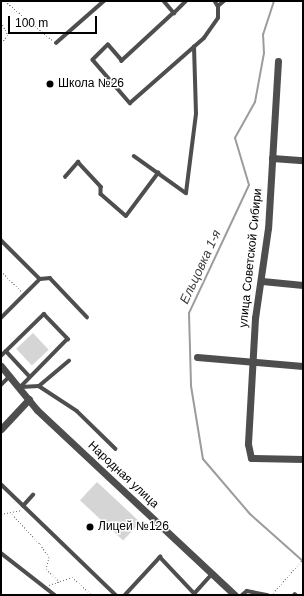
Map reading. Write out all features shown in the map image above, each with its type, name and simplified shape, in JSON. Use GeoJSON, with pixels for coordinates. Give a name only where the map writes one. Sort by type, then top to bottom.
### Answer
{"type":"FeatureCollection","features":[{"type":"Feature","properties":{"kind":"street","name":"улица Советской Сибири"},"geometry":{"type":"LineString","coordinates":[[278,61],[262,281],[252,361],[248,426],[251,458],[303,459]]}},
{"type":"Feature","properties":{"kind":"street"},"geometry":{"type":"LineString","coordinates":[[272,158],[303,160]]}},
{"type":"Feature","properties":{"kind":"street"},"geometry":{"type":"LineString","coordinates":[[262,281],[303,285]]}},
{"type":"Feature","properties":{"kind":"street"},"geometry":{"type":"LineString","coordinates":[[197,357],[303,366]]}},
{"type":"Feature","properties":{"kind":"street","name":"Народная улица"},"geometry":{"type":"LineString","coordinates":[[1,366],[21,387],[28,399],[235,595]]}},
{"type":"Feature","properties":{"kind":"street"},"geometry":{"type":"LineString","coordinates":[[1,429],[28,399]]}},
{"type":"Feature","properties":{"kind":"lane"},"geometry":{"type":"LineString","coordinates":[[56,43],[104,1]]}},
{"type":"Feature","properties":{"kind":"lane"},"geometry":{"type":"LineString","coordinates":[[164,1],[174,13]]}},
{"type":"Feature","properties":{"kind":"lane"},"geometry":{"type":"LineString","coordinates":[[186,1],[122,61],[108,45],[93,60],[130,103],[194,47],[218,18],[218,6],[214,1]]}},
{"type":"Feature","properties":{"kind":"lane"},"geometry":{"type":"LineString","coordinates":[[218,6],[224,1]]}},
{"type":"Feature","properties":{"kind":"lane"},"geometry":{"type":"LineString","coordinates":[[134,156],[186,193],[196,114],[194,47]]}},
{"type":"Feature","properties":{"kind":"lane"},"geometry":{"type":"LineString","coordinates":[[65,178],[78,162],[101,187],[101,194],[126,216],[158,173]]}},
{"type":"Feature","properties":{"kind":"lane"},"geometry":{"type":"LineString","coordinates":[[1,240],[40,279]]}},
{"type":"Feature","properties":{"kind":"lane"},"geometry":{"type":"LineString","coordinates":[[1,318],[40,279],[50,278],[87,317]]}},
{"type":"Feature","properties":{"kind":"lane"},"geometry":{"type":"LineString","coordinates":[[1,356],[44,314],[68,339],[21,387]]}},
{"type":"Feature","properties":{"kind":"lane"},"geometry":{"type":"LineString","coordinates":[[6,351],[30,377]]}},
{"type":"Feature","properties":{"kind":"lane"},"geometry":{"type":"LineString","coordinates":[[39,386],[69,361]]}},
{"type":"Feature","properties":{"kind":"lane"},"geometry":{"type":"LineString","coordinates":[[1,385],[10,376]]}},
{"type":"Feature","properties":{"kind":"lane"},"geometry":{"type":"LineString","coordinates":[[21,387],[39,386],[77,411],[116,449]]}},
{"type":"Feature","properties":{"kind":"lane"},"geometry":{"type":"LineString","coordinates":[[1,484],[116,595]]}},
{"type":"Feature","properties":{"kind":"lane"},"geometry":{"type":"LineString","coordinates":[[24,507],[33,495]]}},
{"type":"Feature","properties":{"kind":"lane"},"geometry":{"type":"LineString","coordinates":[[1,553],[55,595]]}},
{"type":"Feature","properties":{"kind":"lane"},"geometry":{"type":"LineString","coordinates":[[125,595],[160,557],[194,594],[212,574]]}},
{"type":"Feature","properties":{"kind":"lane"},"geometry":{"type":"LineString","coordinates":[[242,595],[247,590]]}},
{"type":"Feature","properties":{"kind":"lane"},"geometry":{"type":"LineString","coordinates":[[247,590],[256,595]]}},
{"type":"Feature","properties":{"kind":"lane"},"geometry":{"type":"LineString","coordinates":[[247,590],[268,595]]}},
{"type":"Feature","properties":{"kind":"path"},"geometry":{"type":"LineString","coordinates":[[5,1],[56,43]]}},
{"type":"Feature","properties":{"kind":"path"},"geometry":{"type":"LineString","coordinates":[[1,22],[8,35],[1,43]]}},
{"type":"Feature","properties":{"kind":"path"},"geometry":{"type":"LineString","coordinates":[[1,270],[24,295]]}},
{"type":"Feature","properties":{"kind":"path"},"geometry":{"type":"LineString","coordinates":[[1,514],[12,514],[24,507]]}},
{"type":"Feature","properties":{"kind":"path"},"geometry":{"type":"LineString","coordinates":[[12,514],[40,544],[49,557],[46,569],[58,580]]}},
{"type":"Feature","properties":{"kind":"path"},"geometry":{"type":"LineString","coordinates":[[272,595],[303,559]]}},
{"type":"Feature","properties":{"kind":"path"},"geometry":{"type":"LineString","coordinates":[[46,587],[58,580],[72,577],[92,595]]}},
{"type":"Feature","properties":{"kind":"shaded area"},"geometry":{"type":"Polygon","coordinates":[[[33,333],[49,350],[32,366],[16,349],[33,333]]]}},
{"type":"Feature","properties":{"kind":"shaded area"},"geometry":{"type":"Polygon","coordinates":[[[97,482],[140,522],[123,541],[80,500],[97,482]]]}},
{"type":"Feature","properties":{"kind":"waterway","name":"Ельцовка 1-я"},"geometry":{"type":"LineString","coordinates":[[274,1],[263,34],[264,53],[255,102],[235,138],[249,185],[189,313],[191,386],[203,459],[250,514],[303,561]]}},
{"type":"Feature","properties":{"kind":"place","name":"Школа №26"},"geometry":{"type":"Point","coordinates":[50,84]}},
{"type":"Feature","properties":{"kind":"place","name":"Лицей №126"},"geometry":{"type":"Point","coordinates":[90,527]}}]}
